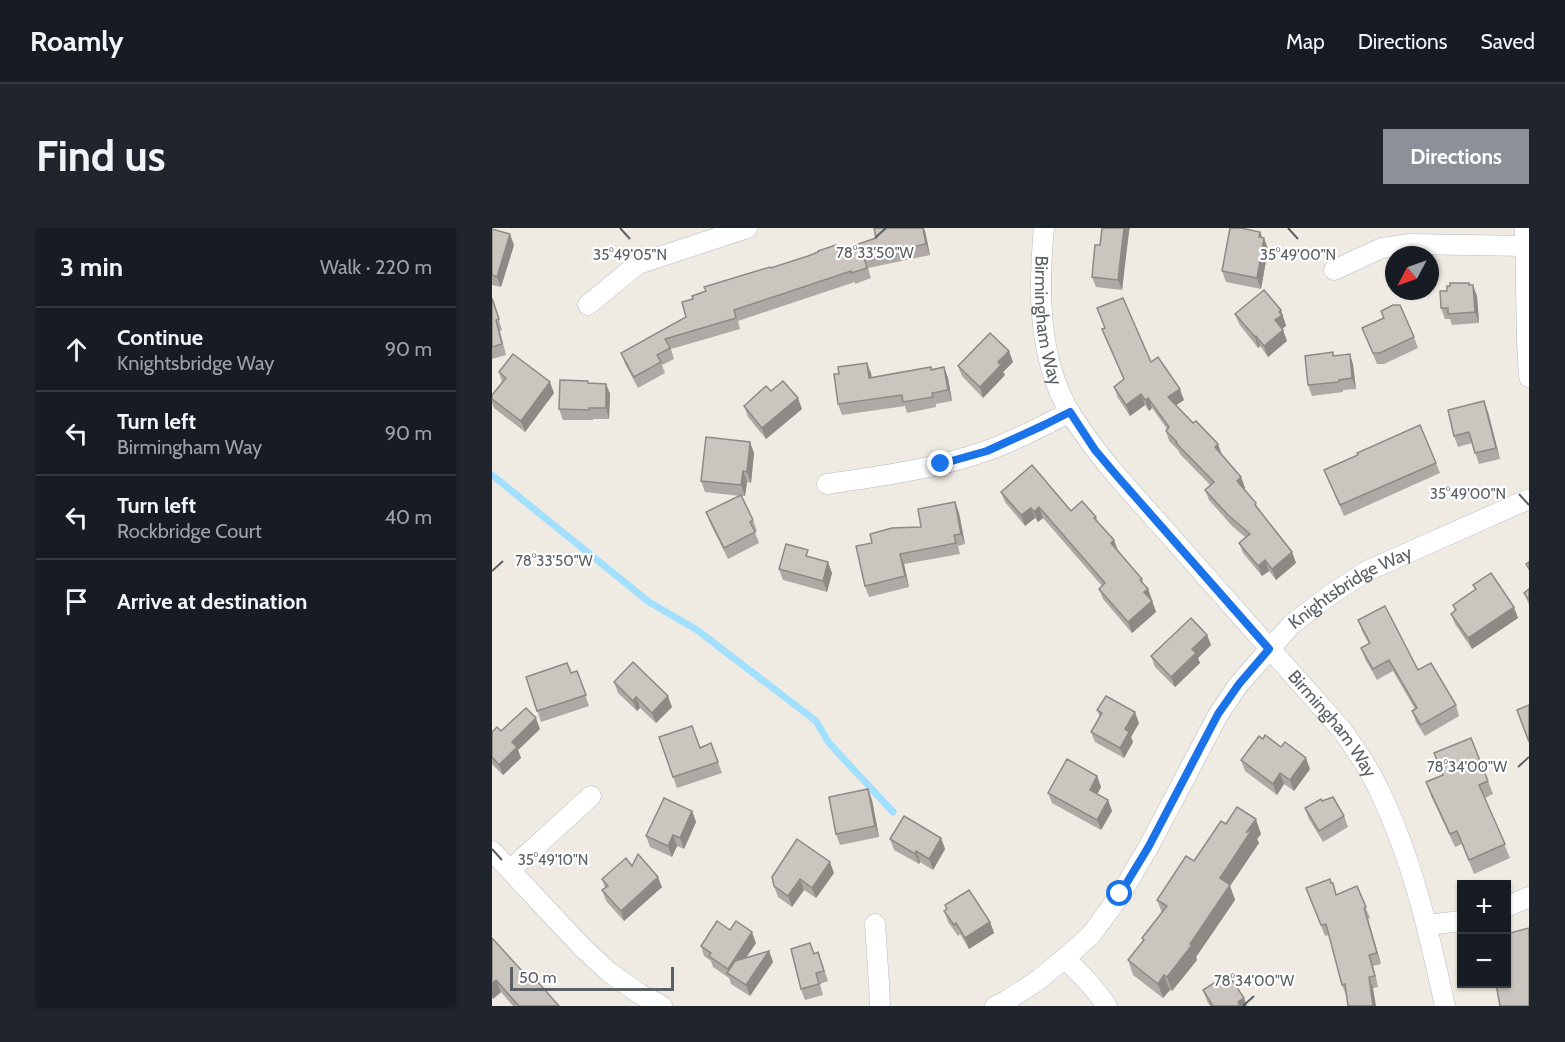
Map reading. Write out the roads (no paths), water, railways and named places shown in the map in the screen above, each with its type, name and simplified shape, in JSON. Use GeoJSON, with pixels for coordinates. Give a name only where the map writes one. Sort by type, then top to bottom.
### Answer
{"type":"FeatureCollection","features":[{"type":"Feature","properties":{"kind":"street"},"geometry":{"type":"LineString","coordinates":[[588,305],[639,264],[747,228]]}},
{"type":"Feature","properties":{"kind":"street","name":"Birmingham Way"},"geometry":{"type":"LineString","coordinates":[[1044,228],[1041,321],[1050,362],[1059,390],[1070,412],[1095,450],[1342,730],[1362,760],[1398,832],[1428,925],[1445,1006]]}},
{"type":"Feature","properties":{"kind":"street"},"geometry":{"type":"LineString","coordinates":[[1334,270],[1382,248],[1410,244],[1525,237],[1529,377]]}},
{"type":"Feature","properties":{"kind":"street"},"geometry":{"type":"LineString","coordinates":[[828,484],[886,476],[987,451],[1070,412]]}},
{"type":"Feature","properties":{"kind":"street","name":"Knightsbridge Way"},"geometry":{"type":"LineString","coordinates":[[995,1006],[1037,981],[1091,935],[1120,894],[1149,846],[1218,714],[1239,684],[1292,624],[1330,595],[1367,572],[1529,499]]}},
{"type":"Feature","properties":{"kind":"street"},"geometry":{"type":"LineString","coordinates":[[510,870],[591,796]]}},
{"type":"Feature","properties":{"kind":"street"},"geometry":{"type":"LineString","coordinates":[[492,851],[583,948],[610,973],[662,1006]]}},
{"type":"Feature","properties":{"kind":"street"},"geometry":{"type":"LineString","coordinates":[[1511,905],[1529,897]]}},
{"type":"Feature","properties":{"kind":"street"},"geometry":{"type":"LineString","coordinates":[[1428,925],[1457,921]]}},
{"type":"Feature","properties":{"kind":"street"},"geometry":{"type":"LineString","coordinates":[[874,924],[880,1006]]}},
{"type":"Feature","properties":{"kind":"street"},"geometry":{"type":"LineString","coordinates":[[1065,958],[1107,1006]]}},
{"type":"Feature","properties":{"kind":"waterway"},"geometry":{"type":"LineString","coordinates":[[492,475],[649,602],[697,630],[816,721],[829,743],[893,812]]}}]}
